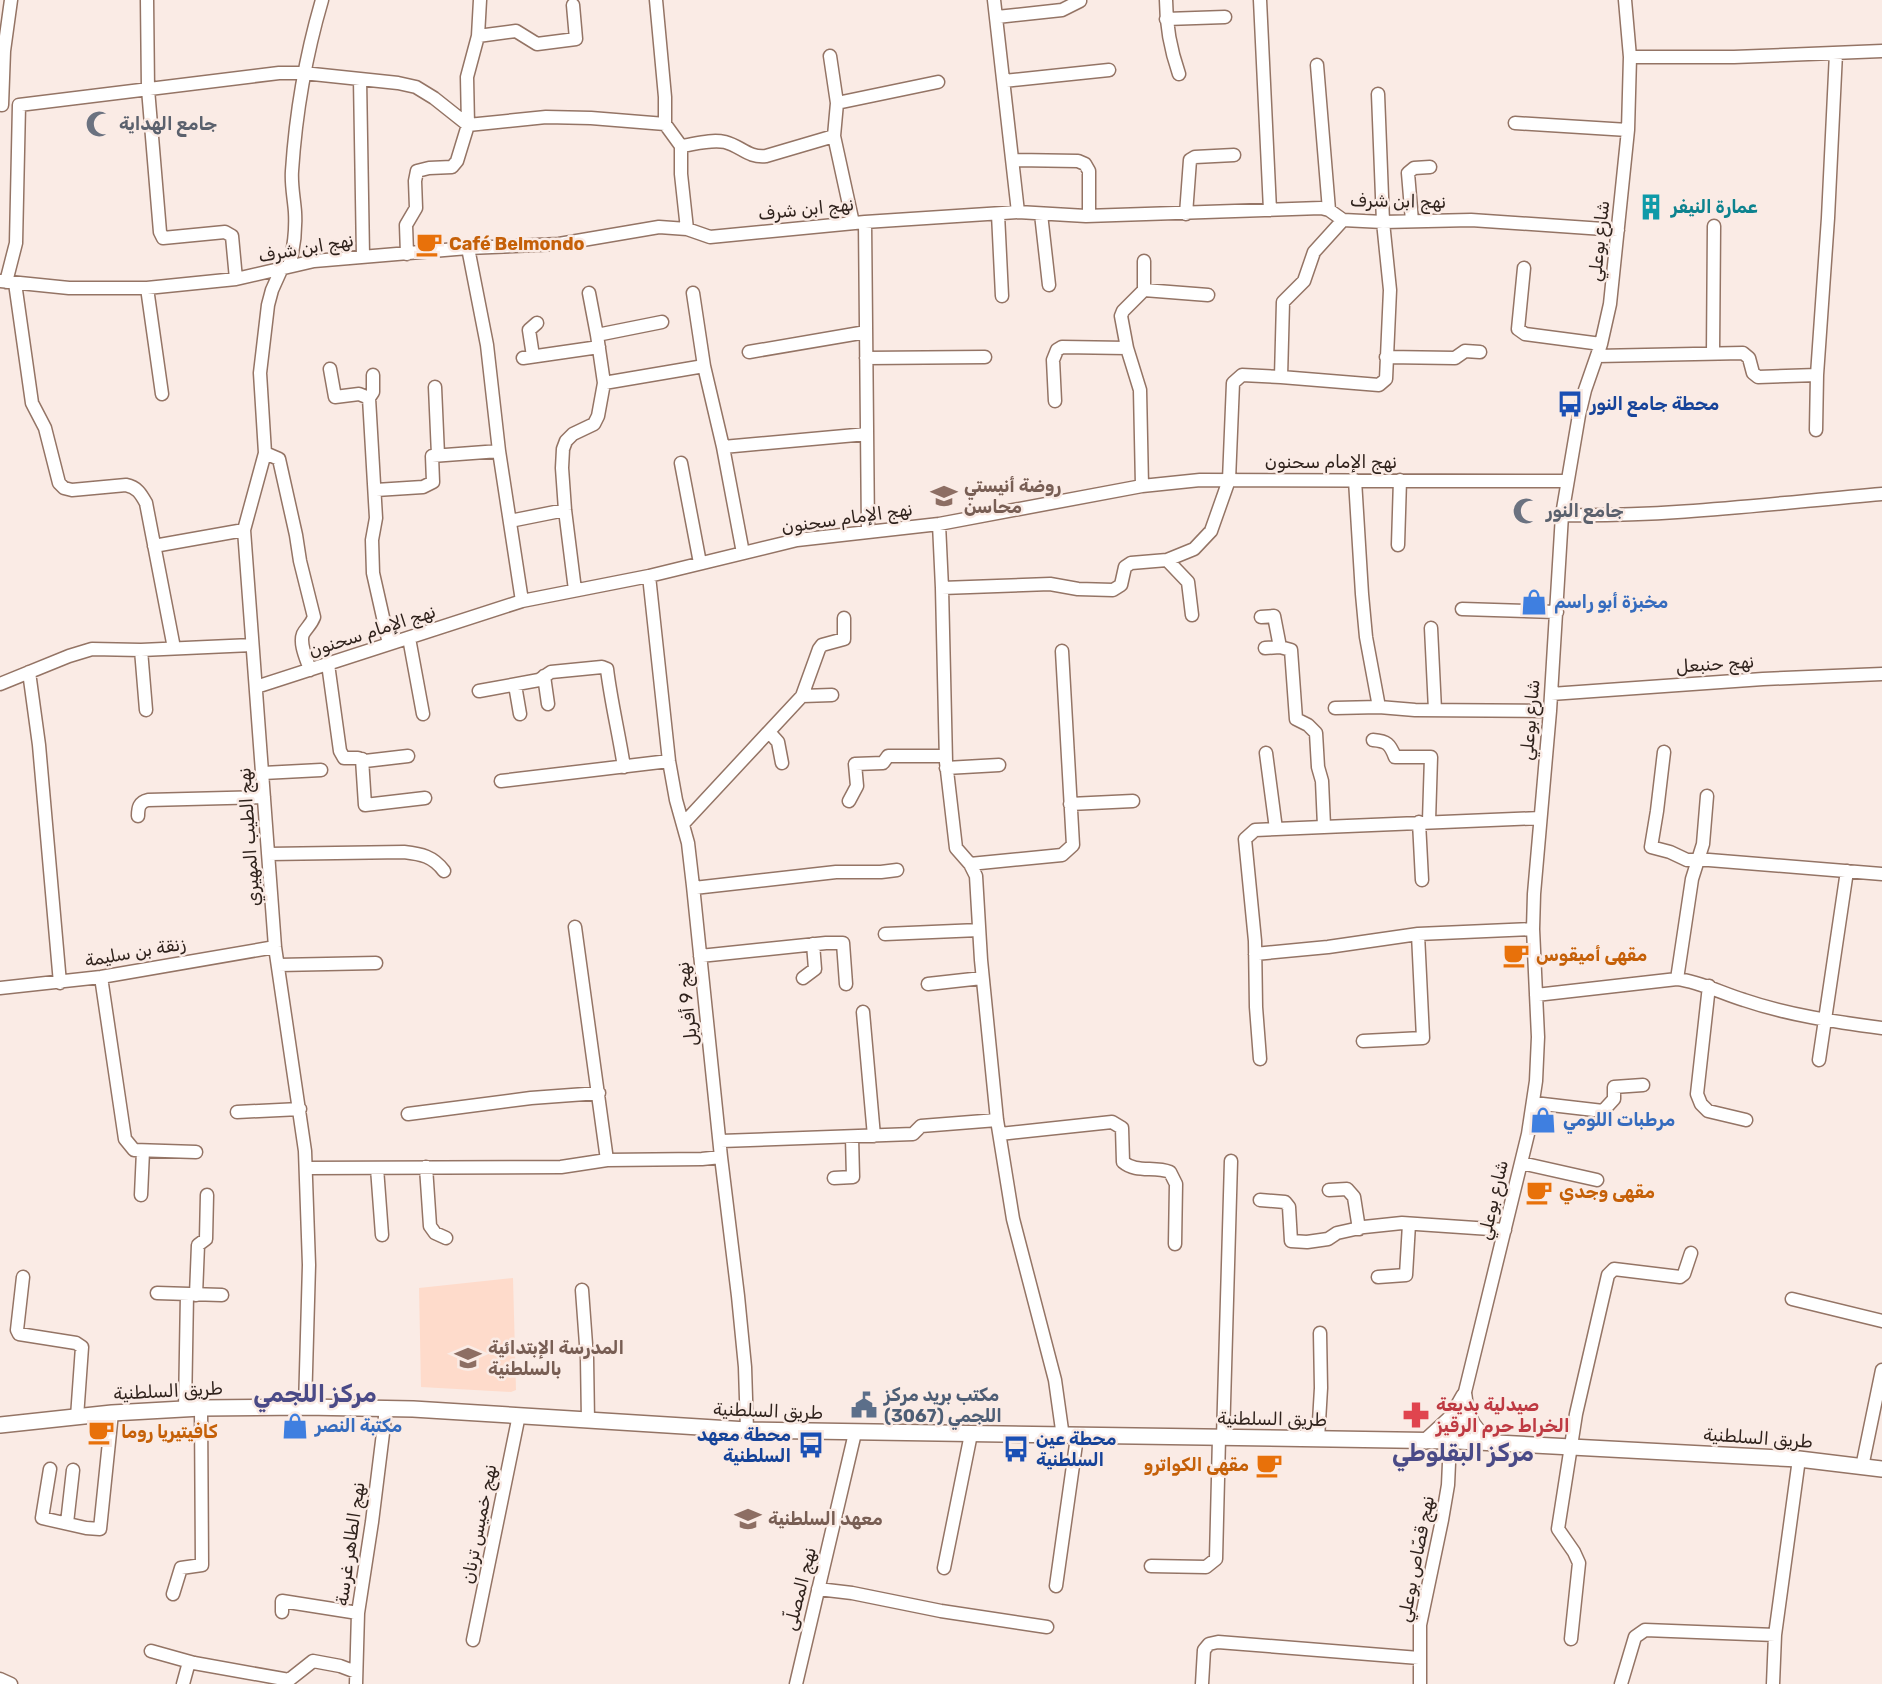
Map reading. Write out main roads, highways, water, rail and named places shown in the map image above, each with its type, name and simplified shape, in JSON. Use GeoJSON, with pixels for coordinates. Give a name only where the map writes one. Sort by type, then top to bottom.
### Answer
{"type":"FeatureCollection","features":[{"type":"Feature","properties":{"kind":"main road"},"geometry":{"type":"LineString","coordinates":[[1426,1441],[1452,1417],[1464,1396],[1467,1415],[1478,1432],[1500,1444]]}},
{"type":"Feature","properties":{"kind":"main road","name":"طريق السلطنية"},"geometry":{"type":"LineString","coordinates":[[0,1425],[112,1413],[201,1408],[413,1409],[747,1430],[1070,1437],[1454,1441],[1799,1459],[1882,1469]]}},
{"type":"Feature","properties":{"kind":"place","name":"جامع الهداية"},"geometry":{"type":"Point","coordinates":[99,124]}},
{"type":"Feature","properties":{"kind":"place","name":"عمارة النيفر"},"geometry":{"type":"Point","coordinates":[1651,207]}},
{"type":"Feature","properties":{"kind":"place","name":"Café Belmondo"},"geometry":{"type":"Point","coordinates":[429,244]}},
{"type":"Feature","properties":{"kind":"place","name":"محطة جامع النور"},"geometry":{"type":"Point","coordinates":[1570,404]}},
{"type":"Feature","properties":{"kind":"place","name":"روضة أنيستي محاسن"},"geometry":{"type":"Point","coordinates":[944,496]}},
{"type":"Feature","properties":{"kind":"place","name":"جامع النور"},"geometry":{"type":"Point","coordinates":[1526,511]}},
{"type":"Feature","properties":{"kind":"place","name":"مخبزة أبو راسم"},"geometry":{"type":"Point","coordinates":[1534,602]}},
{"type":"Feature","properties":{"kind":"place","name":"مقهى أميقوس"},"geometry":{"type":"Point","coordinates":[1516,955]}},
{"type":"Feature","properties":{"kind":"place","name":"مرطبات اللومي"},"geometry":{"type":"Point","coordinates":[1543,1120]}},
{"type":"Feature","properties":{"kind":"place","name":"مقهى وجدي"},"geometry":{"type":"Point","coordinates":[1539,1192]}},
{"type":"Feature","properties":{"kind":"place","name":"المدرسة الإبتدائية بالسلطنية"},"geometry":{"type":"Point","coordinates":[468,1358]}},
{"type":"Feature","properties":{"kind":"place","name":"مكتب بريد مركز اللجمي (3067)"},"geometry":{"type":"Point","coordinates":[864,1405]}},
{"type":"Feature","properties":{"kind":"place","name":"صيدلية بديعة الخراط حرم الرقيز"},"geometry":{"type":"Point","coordinates":[1416,1415]}},
{"type":"Feature","properties":{"kind":"place","name":"مكتبة النصر"},"geometry":{"type":"Point","coordinates":[295,1426]}},
{"type":"Feature","properties":{"kind":"place","name":"كافيتيريا روما"},"geometry":{"type":"Point","coordinates":[101,1432]}},
{"type":"Feature","properties":{"kind":"place","name":"محطة معهد السلطنية"},"geometry":{"type":"Point","coordinates":[811,1445]}},
{"type":"Feature","properties":{"kind":"place","name":"محطة عين السلطنية"},"geometry":{"type":"Point","coordinates":[1016,1449]}},
{"type":"Feature","properties":{"kind":"place","name":"مقهى الكواترو"},"geometry":{"type":"Point","coordinates":[1269,1465]}},
{"type":"Feature","properties":{"kind":"place","name":"معهد السلطنية"},"geometry":{"type":"Point","coordinates":[748,1519]}},
{"type":"Feature","properties":{"kind":"district","name":"مركز اللجمي"},"geometry":{"type":"Point","coordinates":[315,1394]}},
{"type":"Feature","properties":{"kind":"district","name":"مركز البقلوطي"},"geometry":{"type":"Point","coordinates":[1463,1453]}}]}
